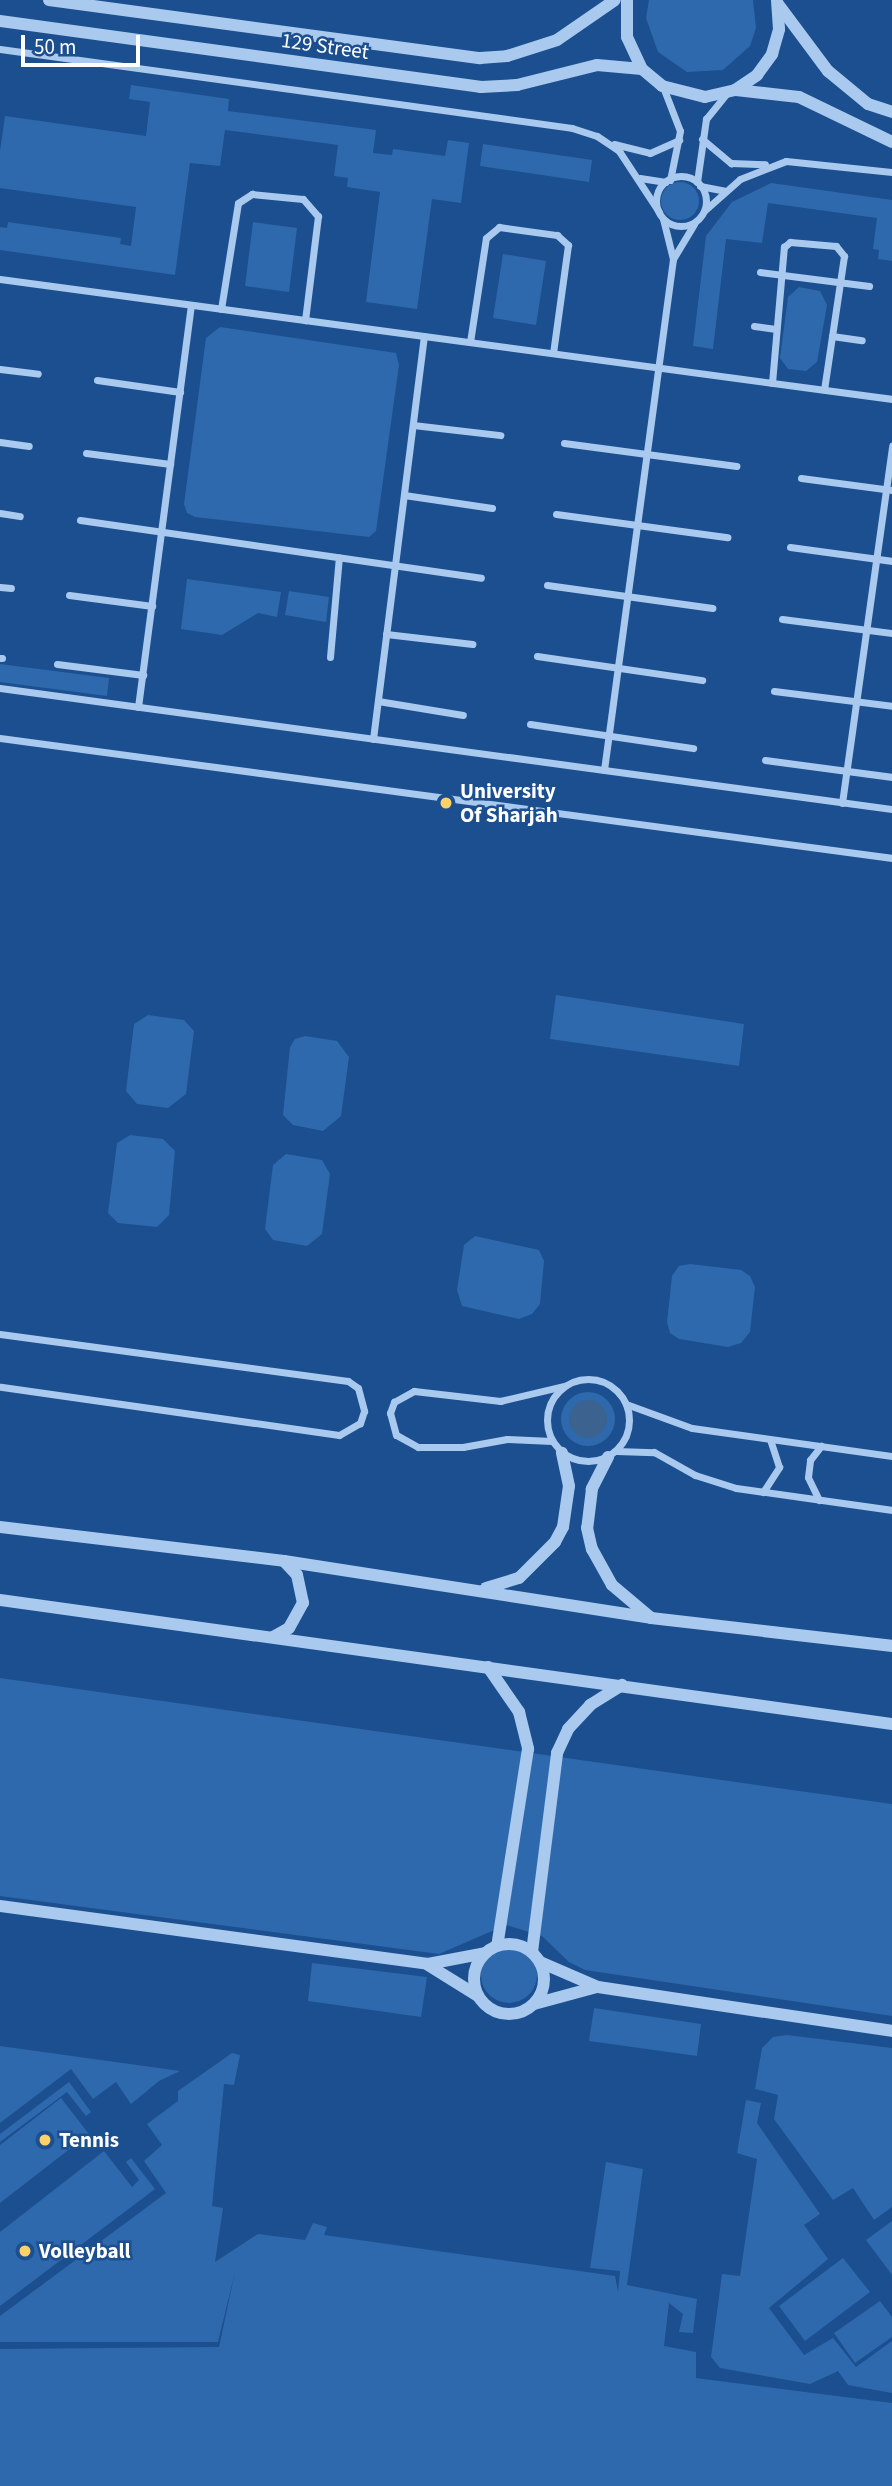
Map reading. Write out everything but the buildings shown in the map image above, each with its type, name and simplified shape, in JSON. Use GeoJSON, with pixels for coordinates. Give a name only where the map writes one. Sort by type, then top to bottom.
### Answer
{"type":"FeatureCollection","features":[{"type":"Feature","properties":{"kind":"street","name":"129 Street"},"geometry":{"type":"LineString","coordinates":[[49,0],[480,58],[520,53],[557,40],[615,0]]}},
{"type":"Feature","properties":{"kind":"street"},"geometry":{"type":"LineString","coordinates":[[628,0],[627,37],[642,69],[663,86],[694,96],[731,92],[799,97],[892,142]]}},
{"type":"Feature","properties":{"kind":"street"},"geometry":{"type":"LineString","coordinates":[[704,211],[706,198],[699,184],[706,120],[731,92],[757,75],[772,54],[779,29],[777,2]]}},
{"type":"Feature","properties":{"kind":"street"},"geometry":{"type":"LineString","coordinates":[[777,2],[828,71],[869,104],[892,112]]}},
{"type":"Feature","properties":{"kind":"street","name":"129 Street"},"geometry":{"type":"LineString","coordinates":[[0,20],[481,87],[517,85],[597,65],[642,69]]}},
{"type":"Feature","properties":{"kind":"street"},"geometry":{"type":"LineString","coordinates":[[0,49],[572,128],[642,153],[679,140]]}},
{"type":"Feature","properties":{"kind":"street"},"geometry":{"type":"LineString","coordinates":[[663,86],[677,116],[679,140],[668,181],[657,196],[673,259]]}},
{"type":"Feature","properties":{"kind":"street"},"geometry":{"type":"LineString","coordinates":[[702,139],[732,163],[773,164],[800,160],[892,172]]}},
{"type":"Feature","properties":{"kind":"street"},"geometry":{"type":"LineString","coordinates":[[606,140],[639,178],[661,215],[679,226],[695,222]]}},
{"type":"Feature","properties":{"kind":"street"},"geometry":{"type":"LineString","coordinates":[[604,770],[673,259],[704,211],[726,191],[773,164]]}},
{"type":"Feature","properties":{"kind":"street"},"geometry":{"type":"LineString","coordinates":[[639,178],[668,181],[684,177],[726,191]]}},
{"type":"Feature","properties":{"kind":"street"},"geometry":{"type":"LineString","coordinates":[[221,309],[238,203],[252,194],[303,200],[318,216],[305,320]]}},
{"type":"Feature","properties":{"kind":"street"},"geometry":{"type":"LineString","coordinates":[[470,342],[486,238],[499,227],[557,235],[568,245],[553,354]]}},
{"type":"Feature","properties":{"kind":"street"},"geometry":{"type":"LineString","coordinates":[[772,383],[781,275],[787,244],[836,246],[844,256],[824,390]]}},
{"type":"Feature","properties":{"kind":"street"},"geometry":{"type":"LineString","coordinates":[[760,272],[869,286]]}},
{"type":"Feature","properties":{"kind":"street"},"geometry":{"type":"LineString","coordinates":[[0,279],[892,399]]}},
{"type":"Feature","properties":{"kind":"street"},"geometry":{"type":"LineString","coordinates":[[138,707],[191,305]]}},
{"type":"Feature","properties":{"kind":"street"},"geometry":{"type":"LineString","coordinates":[[754,326],[776,329]]}},
{"type":"Feature","properties":{"kind":"street"},"geometry":{"type":"LineString","coordinates":[[373,739],[424,336]]}},
{"type":"Feature","properties":{"kind":"street"},"geometry":{"type":"LineString","coordinates":[[832,337],[862,340]]}},
{"type":"Feature","properties":{"kind":"street"},"geometry":{"type":"LineString","coordinates":[[0,369],[38,374]]}},
{"type":"Feature","properties":{"kind":"street"},"geometry":{"type":"LineString","coordinates":[[97,380],[180,391]]}},
{"type":"Feature","properties":{"kind":"street"},"geometry":{"type":"LineString","coordinates":[[413,425],[500,435]]}},
{"type":"Feature","properties":{"kind":"street"},"geometry":{"type":"LineString","coordinates":[[0,442],[29,446]]}},
{"type":"Feature","properties":{"kind":"street"},"geometry":{"type":"LineString","coordinates":[[565,443],[736,466]]}},
{"type":"Feature","properties":{"kind":"street"},"geometry":{"type":"LineString","coordinates":[[842,803],[876,558],[889,490],[892,445]]}},
{"type":"Feature","properties":{"kind":"street"},"geometry":{"type":"LineString","coordinates":[[86,453],[170,464]]}},
{"type":"Feature","properties":{"kind":"street"},"geometry":{"type":"LineString","coordinates":[[802,478],[889,490]]}},
{"type":"Feature","properties":{"kind":"street"},"geometry":{"type":"LineString","coordinates":[[404,495],[492,508]]}},
{"type":"Feature","properties":{"kind":"street"},"geometry":{"type":"LineString","coordinates":[[0,513],[20,516]]}},
{"type":"Feature","properties":{"kind":"street"},"geometry":{"type":"LineString","coordinates":[[556,514],[727,537]]}},
{"type":"Feature","properties":{"kind":"street"},"geometry":{"type":"LineString","coordinates":[[80,520],[481,578]]}},
{"type":"Feature","properties":{"kind":"street"},"geometry":{"type":"LineString","coordinates":[[790,547],[892,561]]}},
{"type":"Feature","properties":{"kind":"street"},"geometry":{"type":"LineString","coordinates":[[330,657],[339,557]]}},
{"type":"Feature","properties":{"kind":"street"},"geometry":{"type":"LineString","coordinates":[[547,585],[712,608]]}},
{"type":"Feature","properties":{"kind":"street"},"geometry":{"type":"LineString","coordinates":[[0,587],[10,588]]}},
{"type":"Feature","properties":{"kind":"street"},"geometry":{"type":"LineString","coordinates":[[69,595],[152,606]]}},
{"type":"Feature","properties":{"kind":"street"},"geometry":{"type":"LineString","coordinates":[[782,619],[892,633]]}},
{"type":"Feature","properties":{"kind":"street"},"geometry":{"type":"LineString","coordinates":[[386,634],[472,644]]}},
{"type":"Feature","properties":{"kind":"street"},"geometry":{"type":"LineString","coordinates":[[537,656],[702,680]]}},
{"type":"Feature","properties":{"kind":"street"},"geometry":{"type":"LineString","coordinates":[[57,664],[143,675]]}},
{"type":"Feature","properties":{"kind":"street"},"geometry":{"type":"LineString","coordinates":[[0,688],[892,810]]}},
{"type":"Feature","properties":{"kind":"street"},"geometry":{"type":"LineString","coordinates":[[774,691],[892,706]]}},
{"type":"Feature","properties":{"kind":"street"},"geometry":{"type":"LineString","coordinates":[[378,701],[463,715]]}},
{"type":"Feature","properties":{"kind":"street"},"geometry":{"type":"LineString","coordinates":[[530,724],[693,748]]}},
{"type":"Feature","properties":{"kind":"street"},"geometry":{"type":"LineString","coordinates":[[0,738],[892,858]]}},
{"type":"Feature","properties":{"kind":"street"},"geometry":{"type":"LineString","coordinates":[[765,760],[892,777]]}},
{"type":"Feature","properties":{"kind":"street"},"geometry":{"type":"LineString","coordinates":[[0,1334],[348,1381],[358,1388],[364,1412],[360,1423],[339,1435],[0,1387]]}},
{"type":"Feature","properties":{"kind":"street"},"geometry":{"type":"LineString","coordinates":[[552,1441],[508,1439],[441,1448],[418,1447],[396,1435],[390,1413],[394,1402],[414,1391],[500,1401],[564,1386],[581,1379],[599,1380],[615,1389],[626,1404],[681,1425],[892,1456]]}},
{"type":"Feature","properties":{"kind":"street"},"geometry":{"type":"LineString","coordinates":[[474,1590],[504,1585],[533,1568],[563,1527],[569,1486],[562,1453],[552,1441],[547,1411],[564,1386]]}},
{"type":"Feature","properties":{"kind":"street"},"geometry":{"type":"LineString","coordinates":[[626,1404],[627,1434],[592,1489],[587,1528],[596,1558],[612,1585],[652,1618]]}},
{"type":"Feature","properties":{"kind":"street"},"geometry":{"type":"LineString","coordinates":[[763,1492],[779,1467],[770,1439]]}},
{"type":"Feature","properties":{"kind":"street"},"geometry":{"type":"LineString","coordinates":[[818,1500],[808,1477],[810,1460],[821,1446]]}},
{"type":"Feature","properties":{"kind":"street"},"geometry":{"type":"LineString","coordinates":[[562,1453],[584,1462],[612,1454],[653,1452],[709,1481],[763,1492],[892,1510]]}},
{"type":"Feature","properties":{"kind":"street"},"geometry":{"type":"LineString","coordinates":[[0,1527],[284,1561],[652,1618],[892,1646]]}},
{"type":"Feature","properties":{"kind":"street"},"geometry":{"type":"LineString","coordinates":[[563,1527],[587,1528]]}},
{"type":"Feature","properties":{"kind":"street"},"geometry":{"type":"LineString","coordinates":[[272,1637],[289,1628],[303,1603],[297,1575],[284,1561]]}},
{"type":"Feature","properties":{"kind":"street"},"geometry":{"type":"LineString","coordinates":[[0,1600],[892,1724]]}},
{"type":"Feature","properties":{"kind":"street"},"geometry":{"type":"LineString","coordinates":[[488,1667],[519,1712],[528,1749],[497,1946]]}},
{"type":"Feature","properties":{"kind":"street"},"geometry":{"type":"LineString","coordinates":[[534,2004],[544,1984],[536,1957],[552,1775],[568,1729],[590,1705],[622,1685]]}},
{"type":"Feature","properties":{"kind":"street"},"geometry":{"type":"LineString","coordinates":[[526,1771],[552,1775]]}},
{"type":"Feature","properties":{"kind":"street"},"geometry":{"type":"LineString","coordinates":[[0,1906],[428,1964],[485,1953],[497,1946],[515,1945],[598,1987],[892,2031]]}},
{"type":"Feature","properties":{"kind":"street"},"geometry":{"type":"LineString","coordinates":[[478,1996],[474,1973],[485,1953]]}},
{"type":"Feature","properties":{"kind":"street"},"geometry":{"type":"LineString","coordinates":[[428,1964],[478,1996],[498,2013],[510,2015],[534,2004],[598,1987]]}},
{"type":"Feature","properties":{"kind":"shaded area"},"geometry":{"type":"Polygon","coordinates":[[[649,0],[753,0],[756,28],[750,46],[723,70],[687,72],[658,52],[646,18],[649,0]]]}},
{"type":"Feature","properties":{"kind":"shaded area"},"geometry":{"type":"Polygon","coordinates":[[[131,85],[229,99],[228,111],[376,130],[373,153],[392,155],[393,149],[445,156],[448,140],[469,143],[461,203],[432,199],[417,309],[366,302],[380,192],[347,187],[348,178],[334,176],[338,145],[225,130],[220,166],[190,163],[175,275],[0,250],[0,227],[7,228],[8,222],[121,238],[120,244],[131,246],[136,207],[0,188],[0,151],[5,116],[146,136],[150,102],[129,99],[131,85]]]}},
{"type":"Feature","properties":{"kind":"shaded area"},"geometry":{"type":"Polygon","coordinates":[[[483,144],[592,160],[589,182],[480,166],[483,144]]]}},
{"type":"Feature","properties":{"kind":"shaded area"},"geometry":{"type":"Polygon","coordinates":[[[680,182],[693,188],[699,201],[693,214],[680,220],[667,214],[661,201],[667,188],[680,182]]]}},
{"type":"Feature","properties":{"kind":"shaded area"},"geometry":{"type":"Polygon","coordinates":[[[771,183],[892,200],[892,261],[878,259],[879,250],[873,249],[877,218],[768,203],[762,243],[726,239],[713,349],[693,346],[706,236],[732,202],[771,183]]]}},
{"type":"Feature","properties":{"kind":"shaded area"},"geometry":{"type":"Polygon","coordinates":[[[253,222],[297,228],[289,292],[245,286],[253,222]]]}},
{"type":"Feature","properties":{"kind":"shaded area"},"geometry":{"type":"Polygon","coordinates":[[[503,254],[546,261],[536,325],[493,318],[503,254]]]}},
{"type":"Feature","properties":{"kind":"shaded area"},"geometry":{"type":"Polygon","coordinates":[[[799,287],[820,291],[827,305],[817,362],[806,371],[788,369],[780,358],[788,297],[799,287]]]}},
{"type":"Feature","properties":{"kind":"shaded area"},"geometry":{"type":"Polygon","coordinates":[[[220,327],[396,353],[399,365],[376,531],[369,537],[195,517],[187,513],[184,504],[206,338],[220,327]]]}},
{"type":"Feature","properties":{"kind":"shaded area"},"geometry":{"type":"Polygon","coordinates":[[[187,579],[281,592],[277,617],[258,613],[222,635],[181,629],[187,579]]]}},
{"type":"Feature","properties":{"kind":"shaded area"},"geometry":{"type":"Polygon","coordinates":[[[289,591],[329,597],[326,622],[285,615],[289,591]]]}},
{"type":"Feature","properties":{"kind":"shaded area"},"geometry":{"type":"Polygon","coordinates":[[[0,664],[109,678],[107,696],[0,682],[0,664]]]}},
{"type":"Feature","properties":{"kind":"shaded area"},"geometry":{"type":"Polygon","coordinates":[[[556,995],[744,1024],[739,1066],[550,1039],[556,995]]]}},
{"type":"Feature","properties":{"kind":"shaded area"},"geometry":{"type":"Polygon","coordinates":[[[148,1015],[184,1020],[194,1031],[186,1094],[168,1108],[137,1104],[126,1091],[134,1024],[148,1015]]]}},
{"type":"Feature","properties":{"kind":"shaded area"},"geometry":{"type":"Polygon","coordinates":[[[305,1036],[337,1041],[349,1057],[341,1116],[323,1131],[293,1125],[283,1115],[290,1047],[295,1039],[305,1036]]]}},
{"type":"Feature","properties":{"kind":"shaded area"},"geometry":{"type":"Polygon","coordinates":[[[130,1135],[163,1139],[175,1151],[169,1215],[157,1227],[118,1223],[108,1213],[117,1143],[130,1135]]]}},
{"type":"Feature","properties":{"kind":"shaded area"},"geometry":{"type":"Polygon","coordinates":[[[286,1154],[322,1160],[330,1174],[322,1234],[307,1246],[273,1240],[265,1229],[273,1165],[286,1154]]]}},
{"type":"Feature","properties":{"kind":"shaded area"},"geometry":{"type":"Polygon","coordinates":[[[475,1236],[539,1250],[544,1261],[540,1304],[532,1314],[519,1319],[462,1306],[457,1290],[464,1245],[475,1236]]]}},
{"type":"Feature","properties":{"kind":"shaded area"},"geometry":{"type":"Polygon","coordinates":[[[690,1264],[741,1270],[750,1276],[755,1287],[750,1332],[741,1343],[728,1347],[679,1339],[670,1333],[667,1322],[672,1276],[679,1266],[690,1264]]]}},
{"type":"Feature","properties":{"kind":"shaded area"},"geometry":{"type":"Polygon","coordinates":[[[588,1392],[607,1400],[615,1419],[607,1438],[588,1446],[569,1438],[561,1419],[569,1400],[588,1392]]]}},
{"type":"Feature","properties":{"kind":"shaded area"},"geometry":{"type":"Polygon","coordinates":[[[588,1400],[601,1406],[607,1419],[601,1432],[588,1438],[575,1432],[569,1419],[575,1406],[588,1400]]]}},
{"type":"Feature","properties":{"kind":"shaded area"},"geometry":{"type":"Polygon","coordinates":[[[0,1678],[892,1804],[892,2016],[585,1970],[569,1962],[542,1936],[506,1925],[439,1954],[0,1896],[0,1678]]]}},
{"type":"Feature","properties":{"kind":"shaded area"},"geometry":{"type":"Polygon","coordinates":[[[509,1947],[524,1952],[532,1960],[537,1975],[532,1990],[524,1998],[509,2003],[494,1998],[486,1990],[481,1975],[486,1960],[494,1952],[509,1947]]]}},
{"type":"Feature","properties":{"kind":"shaded area"},"geometry":{"type":"Polygon","coordinates":[[[312,1963],[427,1977],[421,2017],[308,2001],[312,1963]]]}},
{"type":"Feature","properties":{"kind":"shaded area"},"geometry":{"type":"Polygon","coordinates":[[[594,2008],[701,2024],[697,2056],[589,2041],[594,2008]]]}},
{"type":"Feature","properties":{"kind":"shaded area"},"geometry":{"type":"Polygon","coordinates":[[[787,2035],[892,2048],[892,2207],[874,2220],[853,2188],[833,2200],[774,2119],[778,2095],[755,2089],[762,2048],[773,2037],[787,2035]]]}},
{"type":"Feature","properties":{"kind":"shaded area"},"geometry":{"type":"Polygon","coordinates":[[[0,2046],[180,2071],[159,2081],[131,2104],[116,2082],[93,2099],[71,2069],[0,2123],[0,2046]]]}},
{"type":"Feature","properties":{"kind":"shaded area"},"geometry":{"type":"Polygon","coordinates":[[[232,2053],[240,2055],[234,2085],[224,2084],[212,2206],[223,2208],[215,2262],[258,2234],[305,2240],[313,2223],[327,2227],[324,2235],[615,2276],[618,2292],[620,2271],[590,2268],[606,2162],[643,2169],[627,2285],[697,2299],[693,2333],[679,2332],[683,2314],[669,2303],[664,2346],[696,2352],[696,2378],[892,2403],[892,2486],[0,2486],[0,2349],[219,2347],[235,2272],[218,2342],[0,2342],[0,2316],[166,2193],[144,2161],[162,2145],[147,2124],[178,2101],[178,2091],[232,2053]]]}},
{"type":"Feature","properties":{"kind":"shaded area"},"geometry":{"type":"Polygon","coordinates":[[[69,2082],[91,2112],[86,2116],[67,2092],[0,2142],[0,2134],[69,2082]]]}},
{"type":"Feature","properties":{"kind":"shaded area","name":"Tennis"},"geometry":{"type":"Polygon","coordinates":[[[61,2098],[89,2134],[0,2203],[0,2145],[61,2098]]]}},
{"type":"Feature","properties":{"kind":"shaded area"},"geometry":{"type":"Polygon","coordinates":[[[746,2100],[761,2103],[757,2123],[820,2214],[804,2225],[828,2259],[769,2308],[804,2355],[833,2338],[856,2367],[892,2341],[892,2393],[848,2385],[838,2371],[810,2384],[720,2368],[711,2357],[722,2274],[740,2276],[757,2159],[737,2153],[746,2100]]]}},
{"type":"Feature","properties":{"kind":"shaded area"},"geometry":{"type":"Polygon","coordinates":[[[104,2151],[132,2187],[139,2180],[126,2162],[131,2158],[155,2189],[0,2306],[0,2232],[104,2151]]]}},
{"type":"Feature","properties":{"kind":"shaded area"},"geometry":{"type":"Polygon","coordinates":[[[892,2221],[892,2275],[866,2240],[892,2221]]]}},
{"type":"Feature","properties":{"kind":"shaded area"},"geometry":{"type":"Polygon","coordinates":[[[843,2258],[870,2292],[805,2341],[779,2306],[843,2258]]]}},
{"type":"Feature","properties":{"kind":"shaded area"},"geometry":{"type":"Polygon","coordinates":[[[880,2301],[892,2317],[892,2337],[855,2363],[834,2333],[880,2301]]]}},
{"type":"Feature","properties":{"kind":"place","name":"University Of Sharjah"},"geometry":{"type":"Point","coordinates":[446,803]}},
{"type":"Feature","properties":{"kind":"place","name":"Tennis"},"geometry":{"type":"Point","coordinates":[45,2140]}},
{"type":"Feature","properties":{"kind":"place","name":"Volleyball"},"geometry":{"type":"Point","coordinates":[25,2251]}}]}
